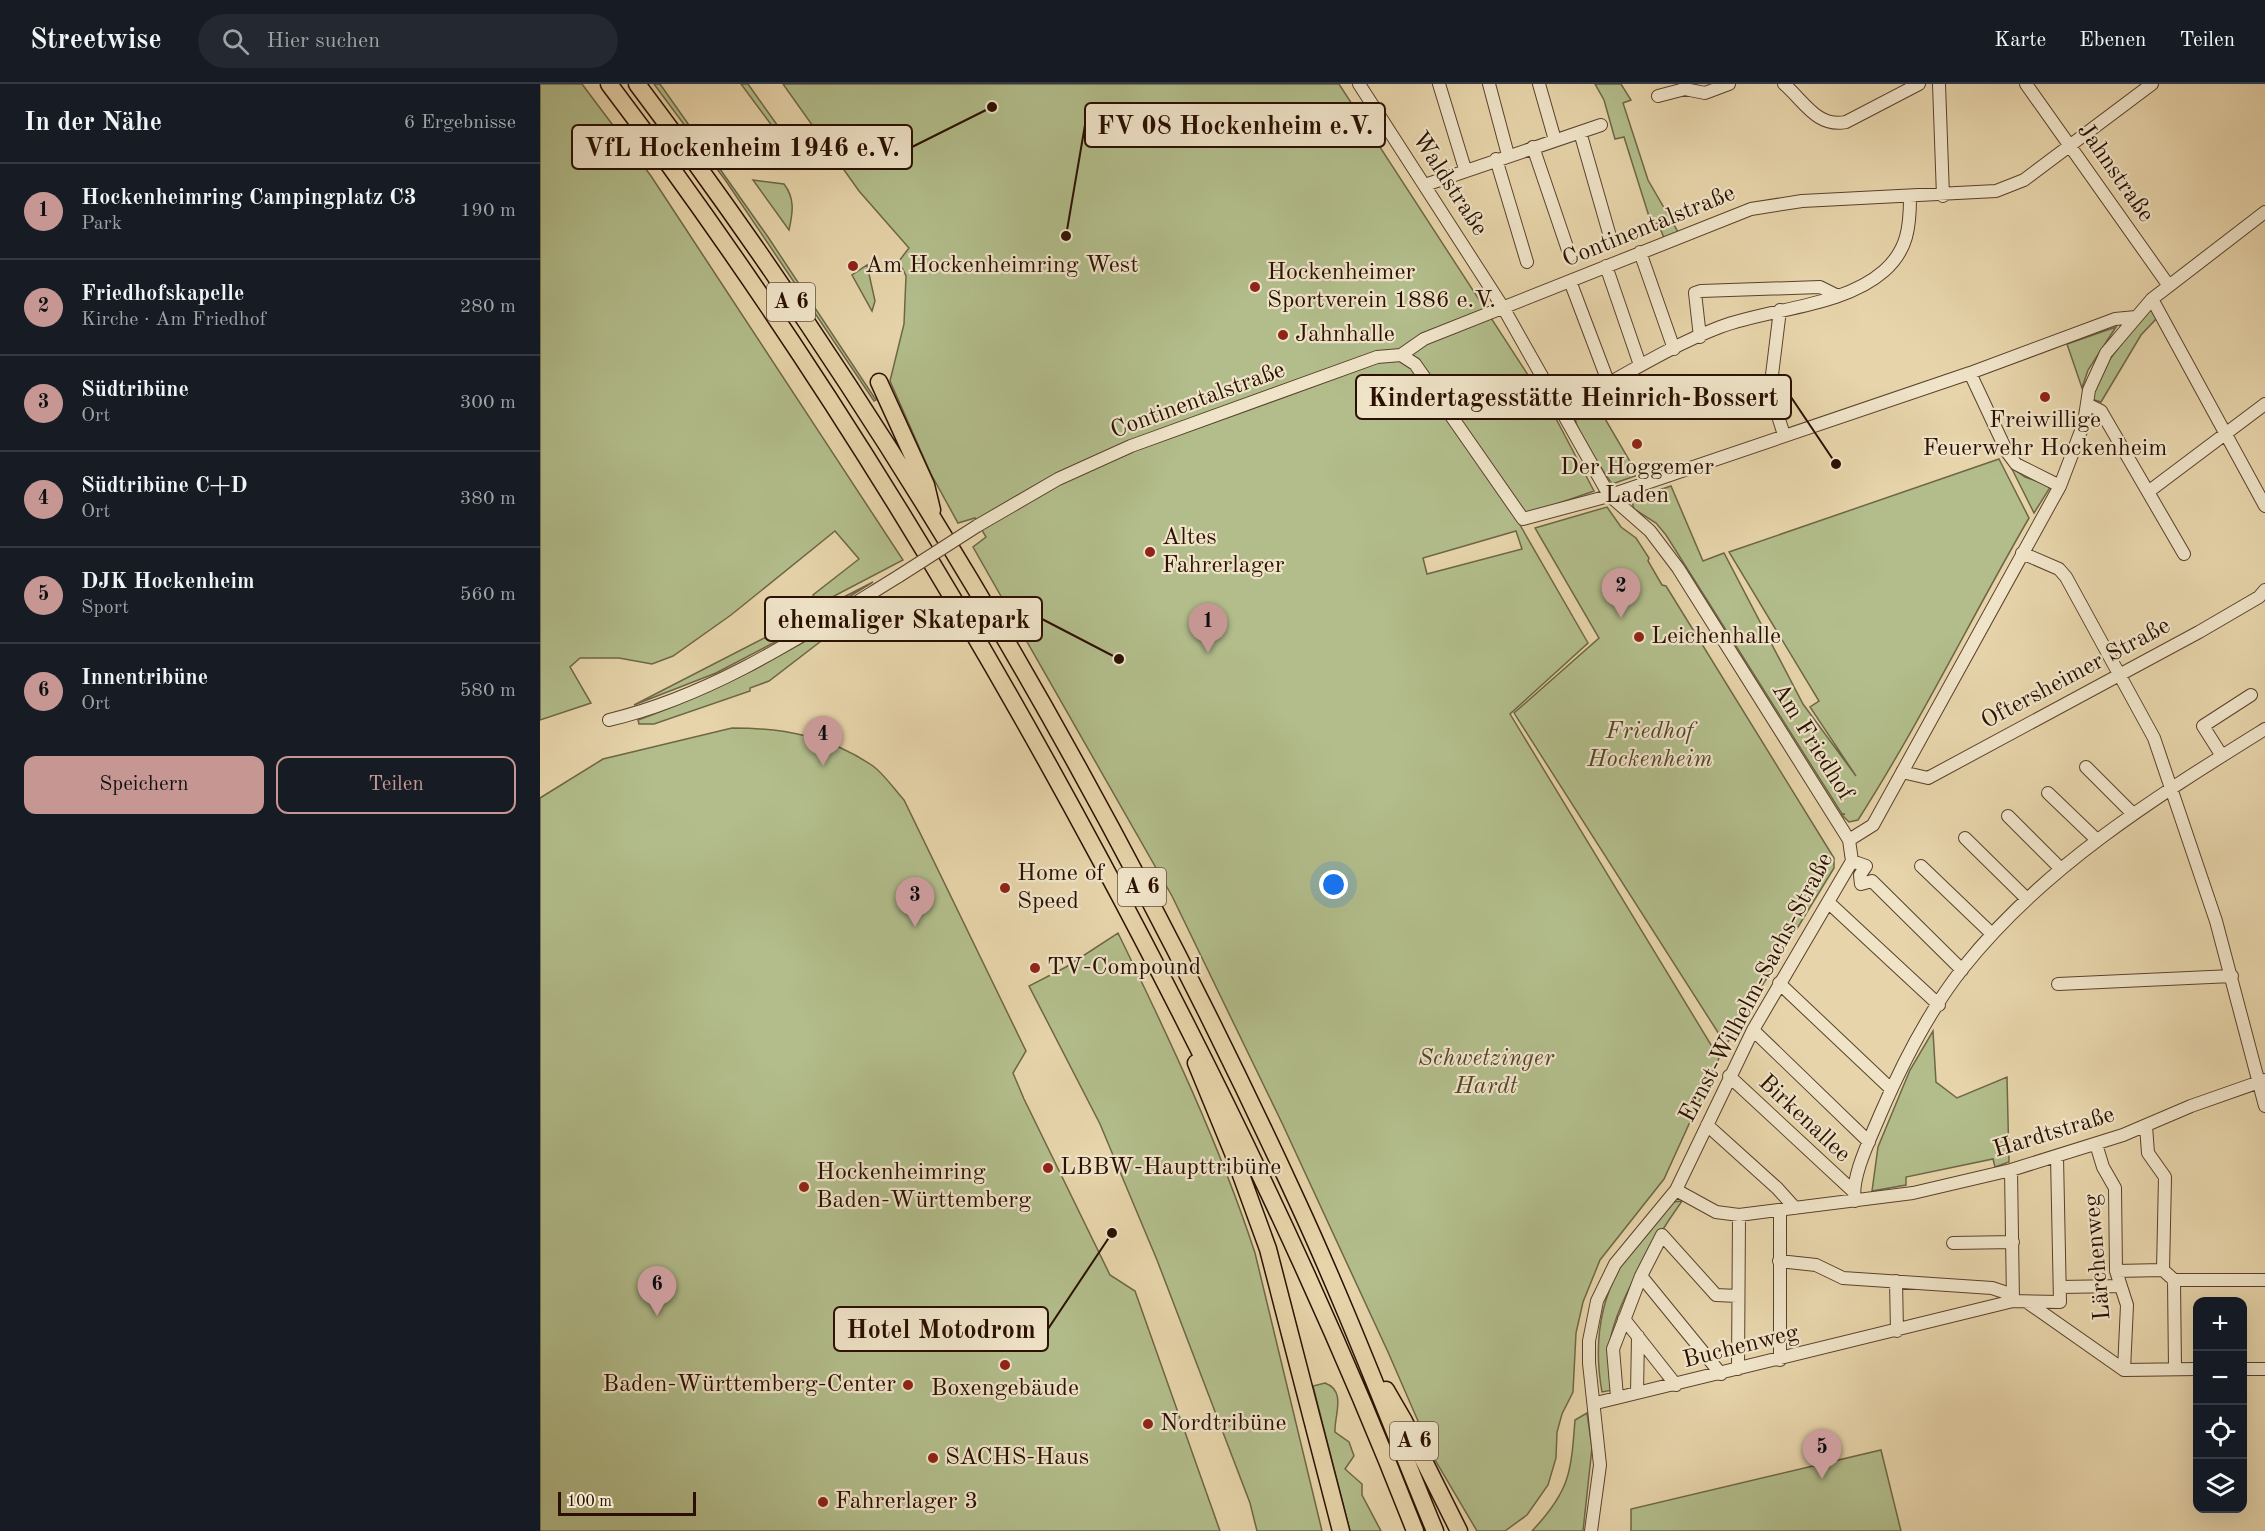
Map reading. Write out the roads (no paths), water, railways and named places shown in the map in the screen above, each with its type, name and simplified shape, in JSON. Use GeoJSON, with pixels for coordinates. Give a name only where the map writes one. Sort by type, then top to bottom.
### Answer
{"type":"FeatureCollection","features":[{"type":"Feature","properties":{"kind":"highway","name":"A 6"},"geometry":{"type":"LineString","coordinates":[[609,84],[756,290],[853,435],[917,538],[1050,765],[1246,1140],[1297,1249],[1415,1531]]}},
{"type":"Feature","properties":{"kind":"highway","name":"A 6"},"geometry":{"type":"LineString","coordinates":[[637,84],[749,239],[840,375],[936,525],[1070,754],[1157,915],[1296,1200],[1364,1353],[1435,1531]]}},
{"type":"Feature","properties":{"kind":"highway"},"geometry":{"type":"LineString","coordinates":[[879,382],[926,485],[936,525]]}},
{"type":"Feature","properties":{"kind":"highway"},"geometry":{"type":"LineString","coordinates":[[1177,1005],[1185,1037],[1233,1154],[1268,1249],[1341,1531]]}},
{"type":"Feature","properties":{"kind":"highway","name":"A 6"},"geometry":{"type":"LineString","coordinates":[[1364,1353],[1404,1421],[1459,1531]]}},
{"type":"Feature","properties":{"kind":"street","name":"Waldstraße"},"geometry":{"type":"LineString","coordinates":[[1359,84],[1504,309],[1609,495]]}},
{"type":"Feature","properties":{"kind":"street"},"geometry":{"type":"LineString","coordinates":[[1439,84],[1465,169]]}},
{"type":"Feature","properties":{"kind":"street"},"geometry":{"type":"LineString","coordinates":[[1489,84],[1502,157],[1527,262]]}},
{"type":"Feature","properties":{"kind":"street"},"geometry":{"type":"LineString","coordinates":[[1539,84],[1555,140]]}},
{"type":"Feature","properties":{"kind":"street"},"geometry":{"type":"LineString","coordinates":[[1658,96],[1685,86],[1705,93],[1729,84]]}},
{"type":"Feature","properties":{"kind":"street"},"geometry":{"type":"LineString","coordinates":[[1784,84],[1822,120],[1836,124],[1846,122],[1919,84]]}},
{"type":"Feature","properties":{"kind":"street"},"geometry":{"type":"LineString","coordinates":[[1939,84],[1943,196]]}},
{"type":"Feature","properties":{"kind":"street","name":"Jahnstraße"},"geometry":{"type":"LineString","coordinates":[[2026,84],[2169,286]]}},
{"type":"Feature","properties":{"kind":"street","name":"Continentalstraße"},"geometry":{"type":"LineString","coordinates":[[609,720],[684,694],[768,656],[977,526],[1058,479],[1131,446],[1377,357],[1401,355],[1424,339],[1751,209],[1802,201],[1943,196],[1996,191],[2024,180],[2152,84]]}},
{"type":"Feature","properties":{"kind":"street"},"geometry":{"type":"LineString","coordinates":[[1425,185],[1465,169],[1601,125]]}},
{"type":"Feature","properties":{"kind":"street"},"geometry":{"type":"LineString","coordinates":[[1580,132],[1611,240]]}},
{"type":"Feature","properties":{"kind":"street"},"geometry":{"type":"LineString","coordinates":[[1533,147],[1570,256]]}},
{"type":"Feature","properties":{"kind":"street"},"geometry":{"type":"LineString","coordinates":[[1562,409],[1640,365],[1719,328],[1838,296],[1875,278],[1898,256],[1910,228],[1910,197]]}},
{"type":"Feature","properties":{"kind":"street","name":"Ernst-Wilhelm-Sachs-Straße"},"geometry":{"type":"LineString","coordinates":[[1592,1531],[1600,1466],[1596,1403],[1589,1363],[1589,1341],[1597,1301],[1615,1264],[1676,1190],[1753,1030],[1852,861],[1850,840],[1873,825],[2060,486],[2084,423],[2096,372],[2106,353],[2152,299],[2265,212]]}},
{"type":"Feature","properties":{"kind":"street"},"geometry":{"type":"LineString","coordinates":[[1640,252],[1674,349]]}},
{"type":"Feature","properties":{"kind":"street"},"geometry":{"type":"LineString","coordinates":[[1606,266],[1640,365]]}},
{"type":"Feature","properties":{"kind":"street"},"geometry":{"type":"LineString","coordinates":[[1570,280],[1609,384]]}},
{"type":"Feature","properties":{"kind":"street"},"geometry":{"type":"LineString","coordinates":[[1700,337],[1695,293],[1820,287],[1838,296]]}},
{"type":"Feature","properties":{"kind":"street"},"geometry":{"type":"LineString","coordinates":[[2152,299],[2265,506]]}},
{"type":"Feature","properties":{"kind":"street"},"geometry":{"type":"LineString","coordinates":[[1780,310],[1770,391],[1784,435]]}},
{"type":"Feature","properties":{"kind":"street"},"geometry":{"type":"LineString","coordinates":[[1401,355],[1415,364],[1523,519],[1609,495],[1970,373],[2083,330],[2115,320],[2136,317]]}},
{"type":"Feature","properties":{"kind":"street"},"geometry":{"type":"LineString","coordinates":[[1970,373],[2007,452],[2016,464],[2060,486]]}},
{"type":"Feature","properties":{"kind":"street"},"geometry":{"type":"LineString","coordinates":[[2087,404],[2101,411],[2184,554]]}},
{"type":"Feature","properties":{"kind":"street"},"geometry":{"type":"LineString","coordinates":[[2148,492],[2265,405]]}},
{"type":"Feature","properties":{"kind":"street","name":"Am Friedhof"},"geometry":{"type":"LineString","coordinates":[[1609,495],[1650,531],[1678,568],[1850,840]]}},
{"type":"Feature","properties":{"kind":"street"},"geometry":{"type":"LineString","coordinates":[[2022,553],[2061,572],[2154,738],[2172,787],[2232,976],[2262,1081],[2265,1106]]}},
{"type":"Feature","properties":{"kind":"street","name":"Oftersheimer Straße"},"geometry":{"type":"LineString","coordinates":[[1902,772],[1928,778],[2199,632],[2259,597],[2265,590]]}},
{"type":"Feature","properties":{"kind":"street"},"geometry":{"type":"LineString","coordinates":[[2222,756],[2203,726],[2251,695]]}},
{"type":"Feature","properties":{"kind":"street","name":"Birkenallee"},"geometry":{"type":"LineString","coordinates":[[1854,1196],[1869,1142],[1891,1089],[1939,1005],[1962,970],[1992,934],[2027,898],[2097,840],[2172,787],[2264,731]]}},
{"type":"Feature","properties":{"kind":"street"},"geometry":{"type":"LineString","coordinates":[[2086,767],[2133,814]]}},
{"type":"Feature","properties":{"kind":"street"},"geometry":{"type":"LineString","coordinates":[[2048,793],[2097,840]]}},
{"type":"Feature","properties":{"kind":"street"},"geometry":{"type":"LineString","coordinates":[[2008,816],[2061,869]]}},
{"type":"Feature","properties":{"kind":"street"},"geometry":{"type":"LineString","coordinates":[[1965,838],[2027,898]]}},
{"type":"Feature","properties":{"kind":"street"},"geometry":{"type":"LineString","coordinates":[[1852,861],[1866,866],[1860,875],[1861,884],[1872,881],[1962,970]]}},
{"type":"Feature","properties":{"kind":"street"},"geometry":{"type":"LineString","coordinates":[[1921,866],[1992,934]]}},
{"type":"Feature","properties":{"kind":"street"},"geometry":{"type":"LineString","coordinates":[[1828,903],[1939,1005]]}},
{"type":"Feature","properties":{"kind":"street"},"geometry":{"type":"LineString","coordinates":[[2058,984],[2232,976]]}},
{"type":"Feature","properties":{"kind":"street"},"geometry":{"type":"LineString","coordinates":[[1779,983],[1891,1089]]}},
{"type":"Feature","properties":{"kind":"street","name":"Birkenallee"},"geometry":{"type":"LineString","coordinates":[[1753,1030],[1869,1142]]}},
{"type":"Feature","properties":{"kind":"street","name":"Birkenallee"},"geometry":{"type":"LineString","coordinates":[[1729,1076],[1854,1196]]}},
{"type":"Feature","properties":{"kind":"street","name":"Hardtstraße"},"geometry":{"type":"LineString","coordinates":[[1854,1196],[1914,1193],[2011,1170],[2096,1144],[2146,1126],[2191,1106],[2262,1081]]}},
{"type":"Feature","properties":{"kind":"street"},"geometry":{"type":"LineString","coordinates":[[1707,1125],[1777,1188],[1795,1208]]}},
{"type":"Feature","properties":{"kind":"street"},"geometry":{"type":"LineString","coordinates":[[2146,1126],[2148,1153],[2165,1176],[2163,1270]]}},
{"type":"Feature","properties":{"kind":"street","name":"Lärchenweg"},"geometry":{"type":"LineString","coordinates":[[2096,1144],[2103,1167],[2115,1188],[2116,1271],[2127,1305],[2124,1370]]}},
{"type":"Feature","properties":{"kind":"street"},"geometry":{"type":"LineString","coordinates":[[2057,1157],[2060,1287],[2120,1286]]}},
{"type":"Feature","properties":{"kind":"street"},"geometry":{"type":"LineString","coordinates":[[2011,1170],[2013,1301]]}},
{"type":"Feature","properties":{"kind":"street","name":"Birkenallee"},"geometry":{"type":"LineString","coordinates":[[1676,1190],[1716,1212],[1738,1215],[1795,1208],[1854,1196]]}},
{"type":"Feature","properties":{"kind":"street"},"geometry":{"type":"LineString","coordinates":[[1780,1210],[1780,1360]]}},
{"type":"Feature","properties":{"kind":"street"},"geometry":{"type":"LineString","coordinates":[[1738,1215],[1738,1369]]}},
{"type":"Feature","properties":{"kind":"street"},"geometry":{"type":"LineString","coordinates":[[1617,1397],[1613,1349],[1641,1276],[1662,1235],[1716,1294],[1738,1296]]}},
{"type":"Feature","properties":{"kind":"street"},"geometry":{"type":"LineString","coordinates":[[1953,1243],[2013,1242]]}},
{"type":"Feature","properties":{"kind":"street","name":"Buchenweg"},"geometry":{"type":"LineString","coordinates":[[1779,1261],[1816,1265],[1843,1278],[1992,1288],[2004,1292],[2013,1301]]}},
{"type":"Feature","properties":{"kind":"street"},"geometry":{"type":"LineString","coordinates":[[2116,1271],[2163,1270],[2174,1280],[2265,1280]]}},
{"type":"Feature","properties":{"kind":"street"},"geometry":{"type":"LineString","coordinates":[[1641,1276],[1722,1374]]}},
{"type":"Feature","properties":{"kind":"street"},"geometry":{"type":"LineString","coordinates":[[2174,1280],[2175,1369]]}},
{"type":"Feature","properties":{"kind":"street"},"geometry":{"type":"LineString","coordinates":[[1896,1281],[1897,1331]]}},
{"type":"Feature","properties":{"kind":"street","name":"Buchenweg"},"geometry":{"type":"LineString","coordinates":[[1596,1403],[1780,1360],[2013,1301],[2060,1302],[2060,1287]]}},
{"type":"Feature","properties":{"kind":"street"},"geometry":{"type":"LineString","coordinates":[[2026,1301],[2124,1370],[2193,1369]]}},
{"type":"Feature","properties":{"kind":"street"},"geometry":{"type":"LineString","coordinates":[[1624,1319],[1676,1385]]}},
{"type":"Feature","properties":{"kind":"street"},"geometry":{"type":"LineString","coordinates":[[1637,1393],[1638,1336]]}},
{"type":"Feature","properties":{"kind":"street"},"geometry":{"type":"LineString","coordinates":[[2247,1369],[2265,1369]]}},
{"type":"Feature","properties":{"kind":"place","name":"VfL Hockenheim 1946 e.V."},"geometry":{"type":"Point","coordinates":[992,107]}},
{"type":"Feature","properties":{"kind":"place","name":"FV 08 Hockenheim e.V."},"geometry":{"type":"Point","coordinates":[1066,236]}},
{"type":"Feature","properties":{"kind":"place","name":"Am Hockenheimring West"},"geometry":{"type":"Point","coordinates":[853,266]}},
{"type":"Feature","properties":{"kind":"place","name":"Hockenheimer Sportverein 1886 e.V."},"geometry":{"type":"Point","coordinates":[1255,287]}},
{"type":"Feature","properties":{"kind":"place","name":"Jahnhalle"},"geometry":{"type":"Point","coordinates":[1283,335]}},
{"type":"Feature","properties":{"kind":"place","name":"Freiwillige Feuerwehr Hockenheim"},"geometry":{"type":"Point","coordinates":[2045,397]}},
{"type":"Feature","properties":{"kind":"place","name":"Der Hoggemer Laden"},"geometry":{"type":"Point","coordinates":[1637,444]}},
{"type":"Feature","properties":{"kind":"place","name":"Kindertagesstätte Heinrich-Bossert"},"geometry":{"type":"Point","coordinates":[1836,464]}},
{"type":"Feature","properties":{"kind":"place","name":"Altes Fahrerlager"},"geometry":{"type":"Point","coordinates":[1150,552]}},
{"type":"Feature","properties":{"kind":"place","name":"Friedhofskapelle"},"geometry":{"type":"Point","coordinates":[1621,618]}},
{"type":"Feature","properties":{"kind":"place","name":"Leichenhalle"},"geometry":{"type":"Point","coordinates":[1639,637]}},
{"type":"Feature","properties":{"kind":"place","name":"Hockenheimring Campingplatz C3"},"geometry":{"type":"Point","coordinates":[1208,653]}},
{"type":"Feature","properties":{"kind":"place","name":"ehemaliger Skatepark"},"geometry":{"type":"Point","coordinates":[1119,659]}},
{"type":"Feature","properties":{"kind":"place","name":"Südtribüne C+D"},"geometry":{"type":"Point","coordinates":[823,766]}},
{"type":"Feature","properties":{"kind":"place","name":"Home of Speed"},"geometry":{"type":"Point","coordinates":[1005,888]}},
{"type":"Feature","properties":{"kind":"place","name":"Südtribüne"},"geometry":{"type":"Point","coordinates":[915,927]}},
{"type":"Feature","properties":{"kind":"place","name":"TV-Compound"},"geometry":{"type":"Point","coordinates":[1035,968]}},
{"type":"Feature","properties":{"kind":"place","name":"LBBW-Haupttribüne"},"geometry":{"type":"Point","coordinates":[1048,1168]}},
{"type":"Feature","properties":{"kind":"place","name":"Hockenheimring Baden-Württemberg"},"geometry":{"type":"Point","coordinates":[804,1187]}},
{"type":"Feature","properties":{"kind":"place","name":"Hotel Motodrom"},"geometry":{"type":"Point","coordinates":[1112,1233]}},
{"type":"Feature","properties":{"kind":"place","name":"Innentribüne"},"geometry":{"type":"Point","coordinates":[657,1316]}},
{"type":"Feature","properties":{"kind":"place","name":"Boxengebäude"},"geometry":{"type":"Point","coordinates":[1005,1365]}},
{"type":"Feature","properties":{"kind":"place","name":"Baden-Württemberg-Center"},"geometry":{"type":"Point","coordinates":[908,1385]}},
{"type":"Feature","properties":{"kind":"place","name":"Nordtribüne"},"geometry":{"type":"Point","coordinates":[1148,1424]}},
{"type":"Feature","properties":{"kind":"place","name":"SACHS-Haus"},"geometry":{"type":"Point","coordinates":[933,1458]}},
{"type":"Feature","properties":{"kind":"place","name":"DJK Hockenheim"},"geometry":{"type":"Point","coordinates":[1822,1479]}},
{"type":"Feature","properties":{"kind":"place","name":"Fahrerlager 3"},"geometry":{"type":"Point","coordinates":[823,1502]}},
{"type":"Feature","properties":{"kind":"park label","name":"Friedhof Hockenheim"},"geometry":{"type":"Point","coordinates":[1650,746]}},
{"type":"Feature","properties":{"kind":"park label","name":"Schwetzinger Hardt"},"geometry":{"type":"Point","coordinates":[1486,1073]}}]}
